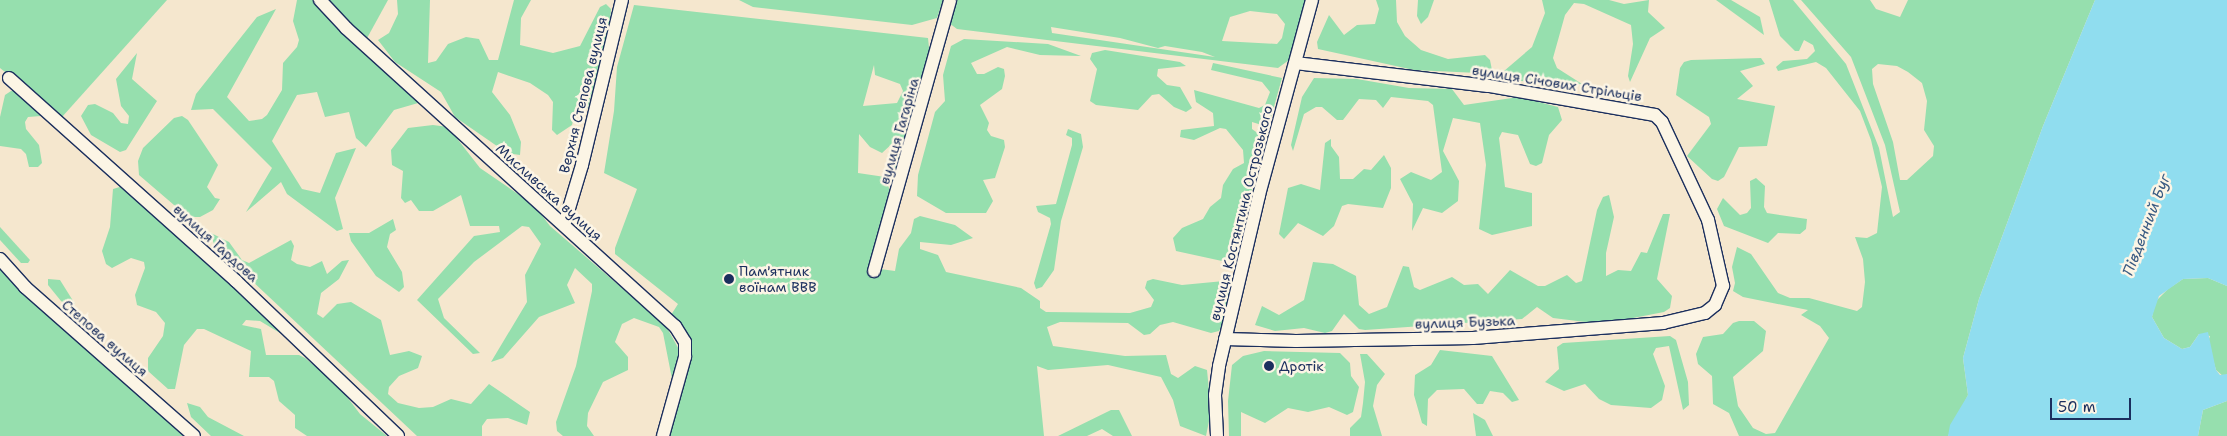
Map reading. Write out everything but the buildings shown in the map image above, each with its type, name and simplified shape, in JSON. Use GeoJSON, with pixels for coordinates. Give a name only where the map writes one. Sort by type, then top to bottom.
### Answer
{"type":"FeatureCollection","features":[{"type":"Feature","properties":{"kind":"street","name":"Мисливська вулиця"},"geometry":{"type":"LineString","coordinates":[[320,0],[346,28],[670,320],[685,342],[685,357],[663,436]]}},
{"type":"Feature","properties":{"kind":"street","name":"Верхня Степова вулиця"},"geometry":{"type":"LineString","coordinates":[[564,225],[582,165],[622,0]]}},
{"type":"Feature","properties":{"kind":"street","name":"вулиця Гагаріна"},"geometry":{"type":"LineString","coordinates":[[874,271],[950,0]]}},
{"type":"Feature","properties":{"kind":"street","name":"вулиця Костянтина Острозького"},"geometry":{"type":"LineString","coordinates":[[1217,436],[1215,395],[1225,339],[1259,195],[1312,0]]}},
{"type":"Feature","properties":{"kind":"street","name":"вулиця Січових Стрільців"},"geometry":{"type":"LineString","coordinates":[[1295,63],[1488,86],[1655,115],[1671,140],[1714,239],[1723,286],[1715,305],[1705,313]]}},
{"type":"Feature","properties":{"kind":"street","name":"вулиця Гардова"},"geometry":{"type":"LineString","coordinates":[[9,78],[236,281],[398,436]]}},
{"type":"Feature","properties":{"kind":"street","name":"Степова вулиця"},"geometry":{"type":"LineString","coordinates":[[0,258],[25,287],[194,436]]}},
{"type":"Feature","properties":{"kind":"street","name":"вулиця Бузька"},"geometry":{"type":"LineString","coordinates":[[1225,339],[1296,342],[1494,337],[1662,323],[1705,313]]}},
{"type":"Feature","properties":{"kind":"green space"},"geometry":{"type":"Polygon","coordinates":[[[0,0],[167,0],[62,117],[0,68],[0,0]]]}},
{"type":"Feature","properties":{"kind":"green space"},"geometry":{"type":"Polygon","coordinates":[[[297,0],[318,0],[425,101],[394,110],[366,147],[356,138],[349,112],[325,117],[317,92],[297,95],[272,141],[302,189],[320,193],[336,153],[356,148],[335,198],[343,229],[337,231],[287,194],[281,182],[246,212],[272,168],[213,109],[191,110],[196,94],[257,17],[276,9],[227,97],[249,121],[262,119],[267,115],[282,90],[283,63],[297,47],[299,40],[293,21],[297,0]]]}},
{"type":"Feature","properties":{"kind":"green space"},"geometry":{"type":"Polygon","coordinates":[[[327,0],[388,0],[366,40],[327,0]]]}},
{"type":"Feature","properties":{"kind":"green space"},"geometry":{"type":"Polygon","coordinates":[[[397,0],[430,0],[428,63],[436,61],[448,44],[466,37],[479,39],[489,60],[498,60],[514,0],[531,0],[521,18],[520,45],[553,53],[580,46],[600,7],[606,4],[611,9],[610,23],[588,108],[575,113],[572,125],[557,135],[552,130],[553,102],[548,95],[530,83],[498,72],[492,92],[510,115],[521,142],[520,155],[507,153],[455,117],[441,92],[395,62],[378,40],[389,33],[398,14],[397,0]]]}},
{"type":"Feature","properties":{"kind":"green space"},"geometry":{"type":"Polygon","coordinates":[[[739,0],[943,0],[937,18],[912,25],[753,7],[739,0]]]}},
{"type":"Feature","properties":{"kind":"green space"},"geometry":{"type":"Polygon","coordinates":[[[956,0],[1307,0],[1289,60],[1278,68],[957,29],[949,23],[956,0]],[[1250,11],[1230,17],[1222,41],[1277,44],[1282,38],[1285,24],[1277,14],[1250,11]],[[1051,27],[1052,33],[1215,57],[1202,52],[1165,46],[1158,48],[1120,38],[1051,27]]]}},
{"type":"Feature","properties":{"kind":"green space"},"geometry":{"type":"Polygon","coordinates":[[[1376,0],[1396,0],[1397,22],[1405,36],[1421,50],[1448,59],[1485,55],[1490,60],[1492,70],[1478,73],[1414,70],[1318,49],[1317,42],[1329,15],[1344,35],[1357,25],[1375,24],[1379,9],[1376,0]]]}},
{"type":"Feature","properties":{"kind":"green space"},"geometry":{"type":"Polygon","coordinates":[[[1418,0],[1434,0],[1428,17],[1421,24],[1417,16],[1418,0]]]}},
{"type":"Feature","properties":{"kind":"green space"},"geometry":{"type":"Polygon","coordinates":[[[1542,0],[1609,0],[1624,4],[1649,0],[1648,12],[1665,28],[1650,38],[1630,82],[1628,76],[1633,44],[1631,25],[1584,4],[1574,3],[1565,15],[1553,58],[1557,68],[1582,84],[1557,85],[1512,80],[1504,76],[1504,71],[1532,47],[1545,13],[1542,0]]]}},
{"type":"Feature","properties":{"kind":"green space"},"geometry":{"type":"Polygon","coordinates":[[[1716,0],[1731,0],[1760,17],[1764,35],[1716,0]]]}},
{"type":"Feature","properties":{"kind":"green space"},"geometry":{"type":"Polygon","coordinates":[[[1769,0],[1793,0],[1846,64],[1879,148],[1893,217],[1900,212],[1885,145],[1851,57],[1801,0],[1870,0],[1876,9],[1900,17],[1908,0],[2095,0],[2043,126],[1979,299],[1963,358],[1968,395],[1948,436],[1739,436],[1729,413],[1713,404],[1712,376],[1698,364],[1696,354],[1703,337],[1723,334],[1733,323],[1739,321],[1754,321],[1766,331],[1763,351],[1733,377],[1738,406],[1753,428],[1766,434],[1775,433],[1829,338],[1820,326],[1801,315],[1808,310],[1743,297],[1733,291],[1735,283],[1732,267],[1737,247],[1751,254],[1778,293],[1790,298],[1809,298],[1857,311],[1862,307],[1865,282],[1863,259],[1855,237],[1867,238],[1877,233],[1882,187],[1871,140],[1860,111],[1826,68],[1816,62],[1778,71],[1776,67],[1783,61],[1807,59],[1815,51],[1813,45],[1804,40],[1799,51],[1795,51],[1780,36],[1769,0]],[[1878,64],[1872,69],[1873,84],[1893,142],[1900,180],[1907,180],[1933,156],[1934,146],[1924,130],[1927,101],[1922,83],[1897,66],[1878,64]]]}},
{"type":"Feature","properties":{"kind":"green space"},"geometry":{"type":"Polygon","coordinates":[[[634,5],[928,38],[930,57],[899,165],[894,170],[890,165],[895,141],[882,153],[870,147],[859,134],[858,173],[885,177],[890,191],[880,269],[895,271],[899,249],[911,233],[914,219],[920,216],[955,225],[973,238],[951,245],[920,242],[920,249],[938,255],[946,272],[1021,288],[1040,301],[1040,308],[1046,312],[1130,313],[1151,307],[1154,300],[1145,288],[1147,281],[1153,279],[1182,285],[1224,281],[1229,285],[1229,292],[1219,331],[1211,333],[1173,322],[1160,325],[1150,334],[1144,335],[1128,323],[1060,322],[1047,327],[1053,346],[1125,356],[1166,355],[1171,374],[1178,378],[1195,366],[1207,370],[1211,411],[1206,436],[1180,426],[1173,400],[1161,377],[1108,365],[1048,370],[1037,366],[1044,436],[667,436],[692,349],[671,315],[678,304],[615,254],[615,248],[637,189],[604,173],[614,111],[617,67],[634,5]],[[874,65],[863,106],[897,103],[903,91],[900,84],[875,75],[874,65]]]}},
{"type":"Feature","properties":{"kind":"green space"},"geometry":{"type":"Polygon","coordinates":[[[964,39],[1048,44],[1081,56],[1040,55],[1007,47],[971,63],[977,74],[984,74],[998,67],[1004,69],[1005,76],[1002,89],[980,105],[989,123],[987,130],[991,136],[1004,140],[1005,147],[995,178],[983,180],[993,201],[986,213],[946,213],[917,196],[918,175],[935,112],[945,101],[943,75],[951,46],[964,39]]]}},
{"type":"Feature","properties":{"kind":"green space"},"geometry":{"type":"Polygon","coordinates":[[[1105,50],[1180,62],[1186,66],[1158,69],[1157,76],[1167,85],[1180,87],[1192,108],[1186,112],[1174,107],[1159,94],[1152,95],[1138,110],[1096,105],[1090,101],[1097,69],[1090,59],[1092,53],[1105,50]]]}},
{"type":"Feature","properties":{"kind":"green space"},"geometry":{"type":"Polygon","coordinates":[[[137,53],[132,79],[157,101],[126,150],[120,152],[91,135],[81,116],[88,105],[95,104],[113,113],[121,123],[128,124],[129,116],[121,106],[116,79],[137,53]]]}},
{"type":"Feature","properties":{"kind":"green space"},"geometry":{"type":"Polygon","coordinates":[[[1761,58],[1765,64],[1740,71],[1753,86],[1737,99],[1775,106],[1767,146],[1739,147],[1724,177],[1718,181],[1712,179],[1687,156],[1711,124],[1709,117],[1676,95],[1680,68],[1684,62],[1691,60],[1761,58]]]}},
{"type":"Feature","properties":{"kind":"green space"},"geometry":{"type":"Polygon","coordinates":[[[1213,63],[1282,78],[1270,121],[1265,126],[1252,122],[1252,129],[1263,137],[1264,144],[1236,248],[1229,260],[1222,261],[1176,251],[1173,238],[1182,228],[1203,219],[1210,207],[1221,198],[1223,185],[1233,169],[1244,163],[1243,150],[1226,129],[1220,128],[1194,140],[1180,137],[1181,130],[1214,126],[1213,113],[1196,102],[1194,90],[1259,108],[1265,105],[1270,92],[1262,82],[1211,70],[1213,63]]]}},
{"type":"Feature","properties":{"kind":"green space"},"geometry":{"type":"Polygon","coordinates":[[[1314,78],[1357,79],[1409,88],[1452,89],[1464,105],[1519,97],[1558,107],[1562,120],[1549,135],[1542,163],[1536,166],[1530,164],[1518,135],[1502,132],[1499,138],[1505,187],[1532,193],[1532,226],[1492,235],[1479,229],[1486,165],[1480,123],[1453,118],[1443,151],[1459,181],[1458,201],[1442,213],[1423,208],[1412,231],[1413,204],[1400,179],[1411,172],[1431,180],[1442,172],[1433,105],[1428,101],[1391,97],[1383,108],[1376,100],[1359,99],[1343,120],[1337,120],[1322,107],[1316,107],[1304,114],[1293,151],[1291,145],[1302,97],[1314,78]]]}},
{"type":"Feature","properties":{"kind":"green space"},"geometry":{"type":"Polygon","coordinates":[[[11,91],[25,91],[44,111],[41,116],[28,117],[25,122],[26,129],[39,145],[42,163],[38,167],[29,167],[26,154],[21,149],[0,146],[0,117],[5,95],[11,91]]]}},
{"type":"Feature","properties":{"kind":"green space"},"geometry":{"type":"Polygon","coordinates":[[[182,116],[188,120],[218,165],[207,187],[215,198],[220,199],[213,210],[200,217],[193,217],[174,205],[139,175],[138,161],[143,148],[174,118],[182,116]]]}},
{"type":"Feature","properties":{"kind":"green space"},"geometry":{"type":"Polygon","coordinates":[[[433,125],[448,127],[480,168],[534,205],[550,226],[666,326],[682,355],[674,389],[663,333],[659,327],[634,318],[622,324],[615,342],[628,357],[628,370],[603,382],[588,413],[587,426],[594,436],[563,436],[557,431],[556,422],[576,366],[592,291],[592,284],[575,268],[567,285],[575,303],[539,317],[503,358],[491,362],[527,302],[525,275],[541,244],[529,227],[522,226],[474,262],[438,299],[444,318],[480,353],[473,354],[417,300],[474,236],[500,232],[499,226],[470,226],[461,195],[433,211],[419,211],[411,200],[405,203],[401,198],[403,171],[392,165],[391,150],[408,128],[433,125]]]}},
{"type":"Feature","properties":{"kind":"green space"},"geometry":{"type":"Polygon","coordinates":[[[1068,129],[1081,134],[1083,147],[1061,221],[1054,270],[1042,287],[1036,289],[1034,283],[1051,224],[1050,218],[1038,212],[1036,206],[1056,204],[1072,145],[1072,138],[1066,135],[1068,129]]]}},
{"type":"Feature","properties":{"kind":"green space"},"geometry":{"type":"Polygon","coordinates":[[[1331,139],[1331,146],[1339,157],[1340,179],[1353,179],[1364,169],[1371,170],[1384,155],[1391,168],[1391,188],[1383,208],[1348,204],[1342,206],[1334,226],[1323,236],[1298,223],[1284,239],[1279,234],[1288,188],[1301,184],[1320,190],[1325,143],[1331,139]]]}},
{"type":"Feature","properties":{"kind":"green space"},"geometry":{"type":"Polygon","coordinates":[[[1756,178],[1765,186],[1764,207],[1767,213],[1807,219],[1806,229],[1800,234],[1778,233],[1768,243],[1724,226],[1717,209],[1723,198],[1740,215],[1747,213],[1751,208],[1750,181],[1756,178]]]}},
{"type":"Feature","properties":{"kind":"green space"},"geometry":{"type":"Polygon","coordinates":[[[123,186],[283,330],[285,336],[260,321],[246,320],[242,325],[261,329],[266,355],[299,355],[305,358],[338,385],[360,414],[387,436],[307,436],[295,428],[295,415],[279,401],[274,381],[269,377],[249,377],[251,351],[204,329],[197,329],[184,345],[175,389],[168,389],[148,371],[148,358],[163,336],[165,323],[156,312],[137,305],[135,295],[145,268],[144,262],[131,258],[112,268],[106,264],[102,251],[110,227],[113,189],[123,186]]]}},
{"type":"Feature","properties":{"kind":"green space"},"geometry":{"type":"Polygon","coordinates":[[[1609,195],[1614,217],[1606,253],[1606,276],[1618,270],[1631,271],[1641,252],[1647,253],[1663,214],[1670,214],[1657,279],[1672,296],[1670,308],[1664,312],[1602,324],[1553,318],[1537,307],[1522,319],[1365,330],[1359,329],[1344,314],[1332,331],[1325,333],[1304,328],[1275,331],[1255,325],[1262,306],[1279,315],[1304,300],[1313,262],[1333,264],[1356,276],[1359,305],[1369,314],[1387,307],[1403,266],[1409,267],[1414,287],[1420,290],[1452,277],[1464,285],[1478,284],[1488,294],[1510,270],[1538,286],[1545,286],[1567,275],[1576,283],[1582,281],[1597,210],[1603,197],[1609,195]]]}},
{"type":"Feature","properties":{"kind":"green space"},"geometry":{"type":"Polygon","coordinates":[[[393,219],[396,230],[390,234],[387,247],[402,272],[404,287],[399,292],[376,276],[351,241],[349,233],[369,233],[393,219]]]}},
{"type":"Feature","properties":{"kind":"green space"},"geometry":{"type":"Polygon","coordinates":[[[0,227],[30,260],[28,263],[21,263],[0,240],[0,227]]]}},
{"type":"Feature","properties":{"kind":"green space"},"geometry":{"type":"Polygon","coordinates":[[[211,233],[229,242],[242,260],[249,263],[291,240],[294,246],[291,260],[297,264],[310,267],[322,261],[327,274],[342,261],[349,260],[339,279],[321,293],[317,314],[323,318],[337,304],[351,302],[381,320],[390,355],[409,351],[422,356],[418,368],[399,376],[389,387],[388,394],[398,403],[419,408],[433,407],[451,399],[471,404],[489,384],[530,412],[527,425],[508,418],[487,419],[482,426],[482,436],[417,436],[214,245],[211,233]]]}},
{"type":"Feature","properties":{"kind":"green space"},"geometry":{"type":"Polygon","coordinates":[[[0,267],[188,436],[0,436],[0,267]]]}},
{"type":"Feature","properties":{"kind":"green space"},"geometry":{"type":"Polygon","coordinates":[[[2208,278],[2227,286],[2227,374],[2224,377],[2216,370],[2208,342],[2210,336],[2199,334],[2190,347],[2182,349],[2164,338],[2152,317],[2155,302],[2168,289],[2183,279],[2208,278]]]}},
{"type":"Feature","properties":{"kind":"green space"},"geometry":{"type":"Polygon","coordinates":[[[48,279],[60,280],[75,304],[67,305],[61,301],[48,285],[48,279]]]}},
{"type":"Feature","properties":{"kind":"green space"},"geometry":{"type":"Polygon","coordinates":[[[1670,336],[1676,340],[1688,382],[1689,405],[1683,410],[1669,346],[1656,348],[1653,354],[1665,386],[1662,400],[1651,408],[1611,405],[1599,399],[1585,384],[1564,391],[1545,382],[1559,369],[1557,347],[1563,343],[1670,336]]]}},
{"type":"Feature","properties":{"kind":"green space"},"geometry":{"type":"Polygon","coordinates":[[[1440,350],[1492,356],[1519,400],[1512,402],[1503,393],[1490,391],[1483,404],[1477,404],[1464,389],[1437,390],[1428,399],[1427,426],[1422,423],[1414,395],[1415,375],[1431,365],[1440,350]]]}},
{"type":"Feature","properties":{"kind":"green space"},"geometry":{"type":"Polygon","coordinates":[[[1264,351],[1340,353],[1350,363],[1351,376],[1359,387],[1353,412],[1347,415],[1329,407],[1308,412],[1288,408],[1265,423],[1241,412],[1241,436],[1229,436],[1228,401],[1232,365],[1243,356],[1264,351]]]}},
{"type":"Feature","properties":{"kind":"green space"},"geometry":{"type":"Polygon","coordinates":[[[1360,354],[1367,354],[1385,374],[1377,385],[1373,406],[1382,436],[1350,436],[1350,428],[1361,417],[1363,403],[1365,382],[1360,354]]]}},
{"type":"Feature","properties":{"kind":"green space"},"geometry":{"type":"Polygon","coordinates":[[[2227,401],[2227,436],[2198,436],[2203,410],[2227,401]]]}},
{"type":"Feature","properties":{"kind":"green space"},"geometry":{"type":"Polygon","coordinates":[[[187,403],[200,407],[208,417],[244,436],[211,436],[191,417],[187,403]]]}},
{"type":"Feature","properties":{"kind":"green space"},"geometry":{"type":"Polygon","coordinates":[[[1111,410],[1119,410],[1132,436],[1113,436],[1102,429],[1087,436],[1058,436],[1111,410]]]}},
{"type":"Feature","properties":{"kind":"green space"},"geometry":{"type":"Polygon","coordinates":[[[1473,413],[1485,420],[1493,436],[1476,436],[1473,413]]]}},
{"type":"Feature","properties":{"kind":"water","name":"Південний Буг"},"geometry":{"type":"Polygon","coordinates":[[[2095,0],[2227,0],[2227,286],[2208,278],[2183,279],[2159,296],[2152,317],[2164,338],[2182,349],[2190,347],[2199,334],[2208,332],[2216,370],[2220,375],[2227,374],[2227,401],[2203,410],[2198,436],[1948,436],[1950,425],[1968,395],[1963,358],[1979,299],[2043,126],[2095,0]]]}},
{"type":"Feature","properties":{"kind":"place","name":"Пам'ятник воїнам ВВВ"},"geometry":{"type":"Point","coordinates":[729,279]}},
{"type":"Feature","properties":{"kind":"place","name":"Дротік"},"geometry":{"type":"Point","coordinates":[1269,366]}}]}
